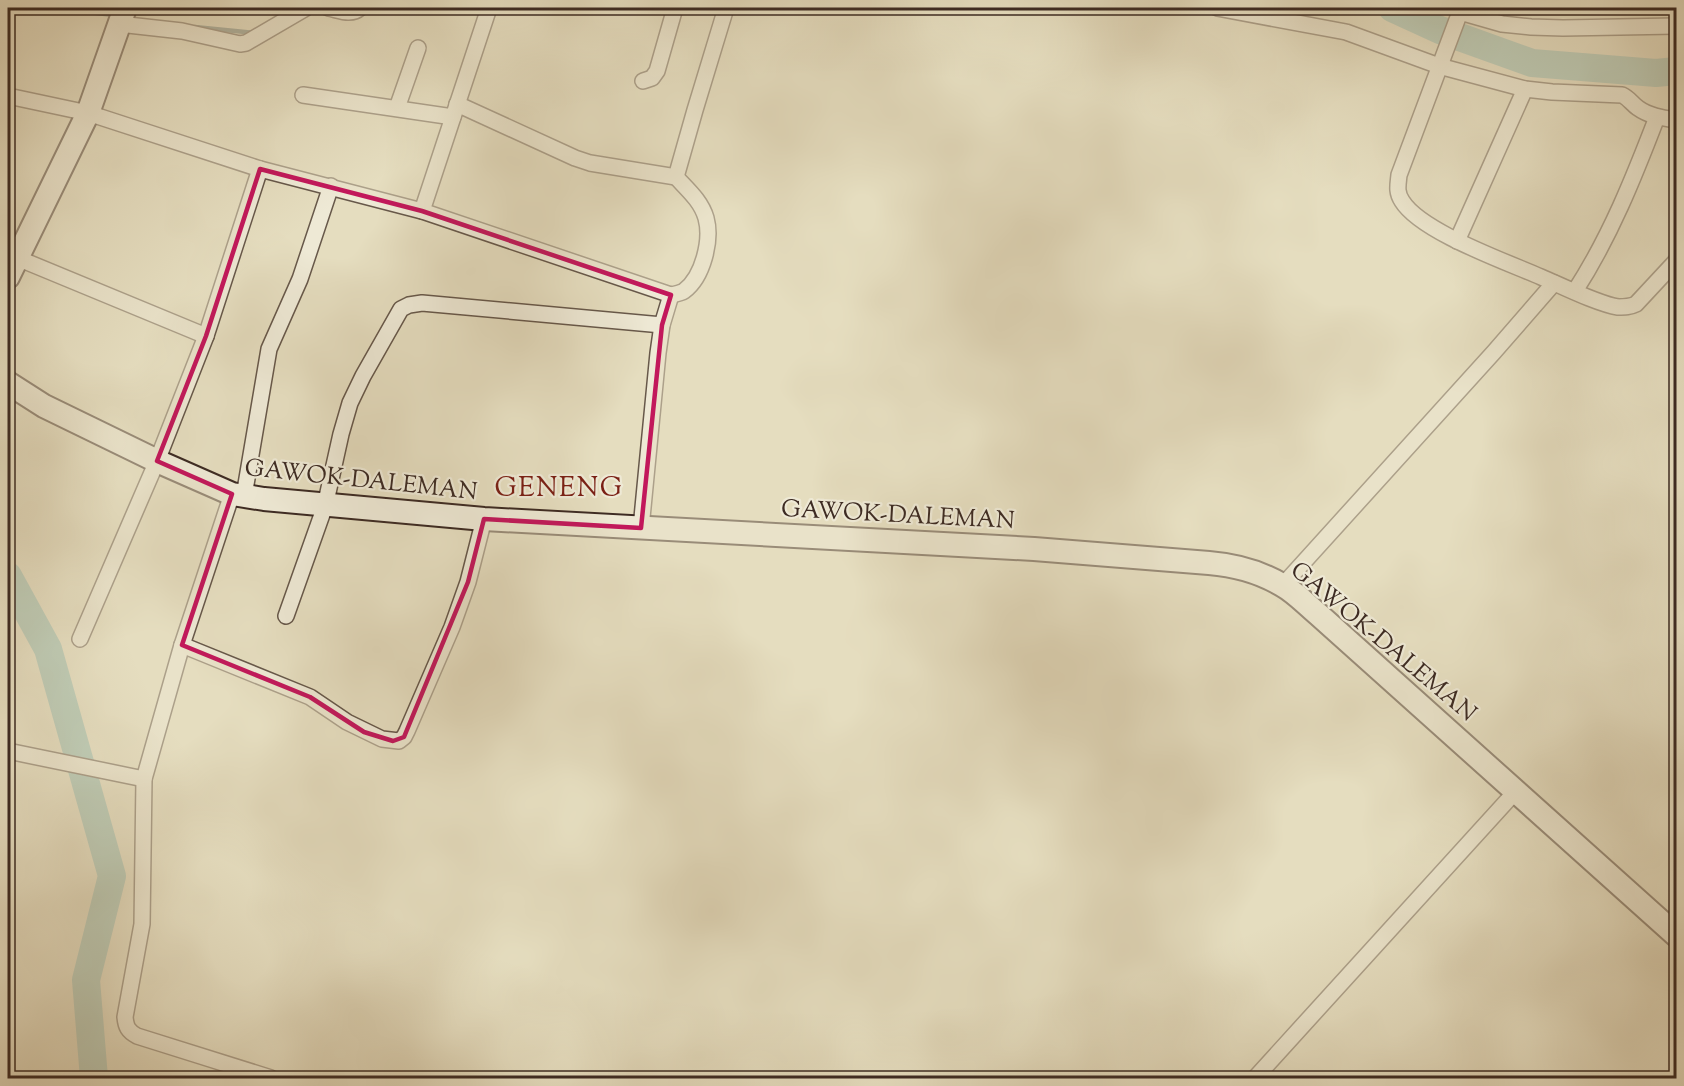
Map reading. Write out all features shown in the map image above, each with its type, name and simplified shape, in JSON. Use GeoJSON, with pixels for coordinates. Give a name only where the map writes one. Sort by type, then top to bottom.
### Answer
{"type":"FeatureCollection","features":[{"type":"Feature","properties":{"kind":"street"},"geometry":{"type":"LineString","coordinates":[[206,336],[11,263],[88,113],[122,16],[240,44],[246,43],[306,8]]}},
{"type":"Feature","properties":{"kind":"street"},"geometry":{"type":"LineString","coordinates":[[328,8],[353,12],[360,8]]}},
{"type":"Feature","properties":{"kind":"street"},"geometry":{"type":"LineString","coordinates":[[422,211],[489,8]]}},
{"type":"Feature","properties":{"kind":"street"},"geometry":{"type":"LineString","coordinates":[[643,81],[652,78],[657,71],[675,8]]}},
{"type":"Feature","properties":{"kind":"street"},"geometry":{"type":"LineString","coordinates":[[676,177],[726,8]]}},
{"type":"Feature","properties":{"kind":"street"},"geometry":{"type":"LineString","coordinates":[[1217,8],[1346,32],[1434,79],[1523,94],[1552,92],[1622,95],[1657,117],[1677,120]]}},
{"type":"Feature","properties":{"kind":"street"},"geometry":{"type":"LineString","coordinates":[[1677,26],[1563,28],[1502,24],[1488,14],[1457,12],[1399,175],[1397,191],[1402,202],[1413,213],[1457,241],[1552,287],[1575,291],[1616,306],[1629,307],[1636,304],[1677,261]]}},
{"type":"Feature","properties":{"kind":"street"},"geometry":{"type":"LineString","coordinates":[[397,108],[418,48]]}},
{"type":"Feature","properties":{"kind":"street"},"geometry":{"type":"LineString","coordinates":[[1457,241],[1523,94]]}},
{"type":"Feature","properties":{"kind":"street"},"geometry":{"type":"LineString","coordinates":[[8,96],[88,113],[260,169],[422,211],[671,295],[683,292],[692,283],[699,270],[708,230],[699,202],[676,177],[590,163],[455,111],[397,108],[303,95]]}},
{"type":"Feature","properties":{"kind":"street"},"geometry":{"type":"LineString","coordinates":[[1575,291],[1587,273],[1624,201],[1657,117]]}},
{"type":"Feature","properties":{"kind":"street"},"geometry":{"type":"LineString","coordinates":[[80,639],[157,462],[206,336],[260,169]]}},
{"type":"Feature","properties":{"kind":"street"},"geometry":{"type":"LineString","coordinates":[[271,1078],[149,1041],[129,1032],[125,1017],[142,924],[144,778],[182,645],[238,495],[269,350],[300,279],[331,186]]}},
{"type":"Feature","properties":{"kind":"street"},"geometry":{"type":"LineString","coordinates":[[1283,585],[1552,287]]}},
{"type":"Feature","properties":{"kind":"street"},"geometry":{"type":"LineString","coordinates":[[641,528],[662,325],[671,295]]}},
{"type":"Feature","properties":{"kind":"street"},"geometry":{"type":"LineString","coordinates":[[286,616],[325,506],[340,434],[350,404],[401,309],[422,303],[662,325]]}},
{"type":"Feature","properties":{"kind":"street","name":"GAWOK-DALEMAN"},"geometry":{"type":"LineString","coordinates":[[8,383],[44,406],[157,462],[238,495],[325,506],[484,519],[1022,548],[1209,562],[1254,572],[1283,585],[1319,615],[1677,935]]}},
{"type":"Feature","properties":{"kind":"street"},"geometry":{"type":"LineString","coordinates":[[182,645],[310,697],[364,732],[382,739],[399,741],[407,731],[452,627],[468,582],[484,519]]}},
{"type":"Feature","properties":{"kind":"street"},"geometry":{"type":"LineString","coordinates":[[8,751],[144,778]]}},
{"type":"Feature","properties":{"kind":"street"},"geometry":{"type":"LineString","coordinates":[[1256,1078],[1516,791]]}},
{"type":"Feature","properties":{"kind":"highlighted area"},"geometry":{"type":"Polygon","coordinates":[[[260,169],[422,211],[671,295],[662,325],[641,528],[484,519],[468,582],[404,737],[393,741],[364,732],[310,697],[182,645],[232,494],[157,461],[206,336],[260,169]]]}},
{"type":"Feature","properties":{"kind":"waterway"},"geometry":{"type":"LineString","coordinates":[[8,11],[26,8]]}},
{"type":"Feature","properties":{"kind":"waterway"},"geometry":{"type":"LineString","coordinates":[[55,8],[113,15]]}},
{"type":"Feature","properties":{"kind":"waterway"},"geometry":{"type":"LineString","coordinates":[[1392,8],[1440,30],[1532,63],[1656,73],[1676,71]]}},
{"type":"Feature","properties":{"kind":"waterway"},"geometry":{"type":"LineString","coordinates":[[195,27],[255,33]]}},
{"type":"Feature","properties":{"kind":"waterway"},"geometry":{"type":"LineString","coordinates":[[8,576],[48,649],[112,876],[86,980],[94,1078]]}},
{"type":"Feature","properties":{"kind":"district","name":"GENENG"},"geometry":{"type":"Point","coordinates":[559,487]}}]}
